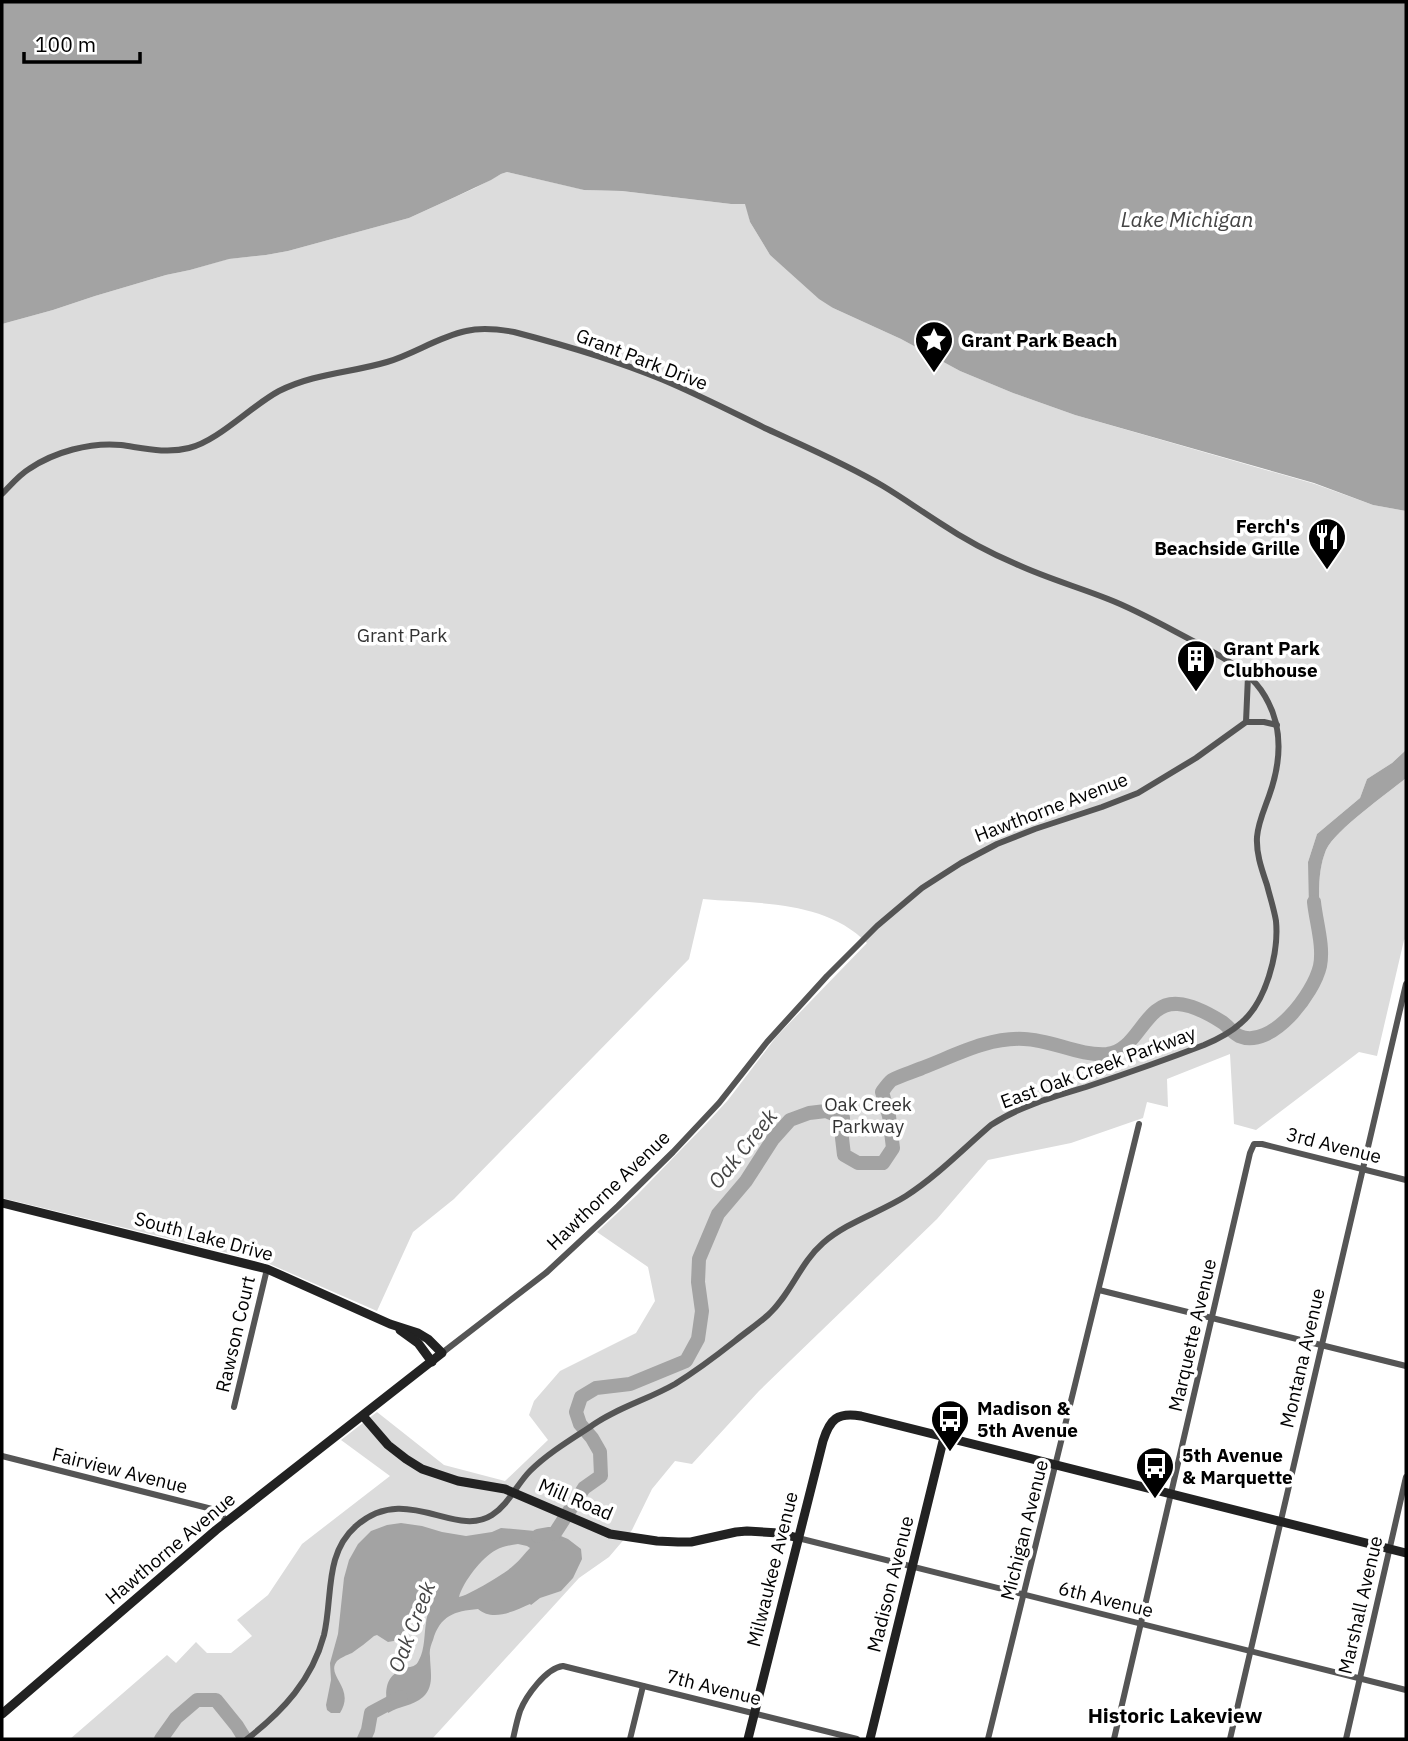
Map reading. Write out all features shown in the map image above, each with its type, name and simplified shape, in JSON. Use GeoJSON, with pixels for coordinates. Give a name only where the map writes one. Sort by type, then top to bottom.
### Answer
{"type":"FeatureCollection","features":[{"type":"Feature","properties":{"kind":"street","name":"Grant Park Drive"},"geometry":{"type":"LineString","coordinates":[[2,494],[28,469],[69,451],[95,445],[171,451],[188,449],[200,445],[280,390],[333,372],[385,363],[468,330],[498,329],[580,350],[662,380],[813,450],[883,486],[943,525],[1008,561],[1128,608],[1220,656],[1248,676]]}},
{"type":"Feature","properties":{"kind":"street"},"geometry":{"type":"LineString","coordinates":[[1248,676],[1245,722],[1277,725]]}},
{"type":"Feature","properties":{"kind":"street","name":"East Oak Creek Parkway"},"geometry":{"type":"LineString","coordinates":[[513,1492],[533,1469],[596,1422],[624,1406],[675,1384],[769,1315],[823,1243],[915,1189],[991,1125],[1027,1105],[1182,1053],[1220,1037],[1240,1024],[1256,1002],[1270,974],[1275,959],[1276,920],[1257,845],[1258,827],[1279,761],[1277,725],[1260,690],[1248,676]]}},
{"type":"Feature","properties":{"kind":"street","name":"Hawthorne Avenue"},"geometry":{"type":"LineString","coordinates":[[2,1714],[227,1521],[547,1272],[618,1206],[719,1103],[766,1042],[834,968],[877,926],[922,888],[997,844],[1138,793],[1196,758],[1245,722]]}},
{"type":"Feature","properties":{"kind":"street","name":"Montana Avenue"},"geometry":{"type":"LineString","coordinates":[[1230,1739],[1406,984]]}},
{"type":"Feature","properties":{"kind":"street","name":"Michigan Avenue"},"geometry":{"type":"LineString","coordinates":[[988,1739],[1139,1124]]}},
{"type":"Feature","properties":{"kind":"street","name":"3rd Avenue"},"geometry":{"type":"LineString","coordinates":[[1254,1143],[1406,1180]]}},
{"type":"Feature","properties":{"kind":"street","name":"Marquette Avenue"},"geometry":{"type":"LineString","coordinates":[[1114,1739],[1254,1143]]}},
{"type":"Feature","properties":{"kind":"street","name":"South Lake Drive"},"geometry":{"type":"LineString","coordinates":[[2,1203],[267,1269],[390,1324],[418,1333],[443,1353]]}},
{"type":"Feature","properties":{"kind":"street","name":"Rawson Court"},"geometry":{"type":"LineString","coordinates":[[234,1408],[267,1269]]}},
{"type":"Feature","properties":{"kind":"street"},"geometry":{"type":"LineString","coordinates":[[1099,1290],[1406,1366]]}},
{"type":"Feature","properties":{"kind":"street","name":"South Lake Drive"},"geometry":{"type":"LineString","coordinates":[[390,1324],[418,1343],[432,1362]]}},
{"type":"Feature","properties":{"kind":"street","name":"Milwaukee Avenue"},"geometry":{"type":"LineString","coordinates":[[748,1739],[829,1424],[843,1415],[861,1416],[944,1437]]}},
{"type":"Feature","properties":{"kind":"street","name":"Mill Road"},"geometry":{"type":"LineString","coordinates":[[363,1416],[388,1445],[422,1469],[458,1481],[513,1492],[610,1534],[665,1542],[691,1542],[747,1531],[779,1533],[799,1538]]}},
{"type":"Feature","properties":{"kind":"street"},"geometry":{"type":"LineString","coordinates":[[944,1437],[1406,1553]]}},
{"type":"Feature","properties":{"kind":"street","name":"Madison Avenue"},"geometry":{"type":"LineString","coordinates":[[870,1739],[944,1437]]}},
{"type":"Feature","properties":{"kind":"street","name":"Fairview Avenue"},"geometry":{"type":"LineString","coordinates":[[2,1456],[212,1509],[227,1521]]}},
{"type":"Feature","properties":{"kind":"street","name":"Marshall Avenue"},"geometry":{"type":"LineString","coordinates":[[1346,1739],[1406,1478]]}},
{"type":"Feature","properties":{"kind":"street"},"geometry":{"type":"LineString","coordinates":[[247,1739],[286,1706],[310,1671],[324,1633],[331,1573],[336,1556],[343,1541],[356,1526],[374,1514],[401,1508],[418,1509],[461,1520],[484,1519],[499,1509],[513,1492]]}},
{"type":"Feature","properties":{"kind":"street","name":"6th Avenue"},"geometry":{"type":"LineString","coordinates":[[799,1538],[1406,1690]]}},
{"type":"Feature","properties":{"kind":"street","name":"7th Avenue"},"geometry":{"type":"LineString","coordinates":[[513,1739],[525,1700],[545,1676],[554,1668],[563,1666],[857,1739]]}},
{"type":"Feature","properties":{"kind":"street"},"geometry":{"type":"LineString","coordinates":[[630,1739],[643,1686]]}},
{"type":"Feature","properties":{"kind":"green space","name":"Grant Park"},"geometry":{"type":"Polygon","coordinates":[[[507,172],[585,190],[622,191],[746,204],[750,222],[770,255],[833,308],[901,339],[960,371],[1075,415],[1315,484],[1373,505],[1406,511],[1406,750],[1367,779],[1360,798],[1317,834],[1308,862],[1320,919],[1320,875],[1326,850],[1351,822],[1406,778],[1406,939],[1377,1056],[1359,1052],[1256,1130],[1234,1124],[1230,1054],[1167,1079],[1168,1107],[1147,1102],[1143,1118],[1071,1143],[988,1160],[937,1219],[759,1391],[692,1464],[675,1461],[652,1489],[632,1530],[609,1557],[579,1578],[432,1739],[70,1739],[167,1655],[176,1663],[196,1642],[207,1653],[231,1653],[252,1636],[237,1620],[268,1595],[302,1544],[390,1476],[341,1440],[377,1412],[444,1465],[505,1481],[548,1440],[529,1415],[534,1401],[560,1371],[636,1333],[655,1301],[648,1267],[597,1232],[706,1124],[776,1037],[867,943],[832,919],[811,912],[768,904],[703,899],[689,959],[454,1199],[413,1232],[377,1311],[265,1262],[2,1198],[2,324],[166,275],[228,259],[288,251],[409,218],[507,172]]]}},
{"type":"Feature","properties":{"kind":"water","name":"Lake Michigan"},"geometry":{"type":"Polygon","coordinates":[[[2,2],[1406,2],[1406,511],[1373,505],[1314,483],[1075,415],[960,371],[819,299],[770,255],[750,222],[745,204],[622,191],[584,190],[507,172],[409,218],[288,251],[229,259],[166,275],[2,324],[2,2]]]}},
{"type":"Feature","properties":{"kind":"water"},"geometry":{"type":"Polygon","coordinates":[[[1406,750],[1406,778],[1351,822],[1326,850],[1320,876],[1320,920],[1315,919],[1309,907],[1308,862],[1317,834],[1360,798],[1367,779],[1406,750]]]}},
{"type":"Feature","properties":{"kind":"water"},"geometry":{"type":"Polygon","coordinates":[[[401,1523],[466,1536],[501,1528],[535,1531],[544,1529],[568,1539],[581,1549],[582,1559],[573,1578],[561,1591],[540,1598],[531,1605],[497,1615],[490,1615],[478,1609],[449,1616],[440,1625],[430,1648],[431,1678],[427,1693],[415,1702],[388,1713],[386,1692],[389,1680],[398,1671],[415,1665],[421,1656],[435,1592],[430,1592],[399,1640],[388,1642],[377,1635],[374,1636],[337,1661],[335,1672],[345,1696],[340,1713],[331,1713],[326,1705],[331,1680],[330,1663],[338,1634],[344,1578],[349,1560],[358,1544],[371,1531],[401,1523]],[[510,1545],[491,1553],[474,1570],[459,1597],[510,1569],[530,1548],[510,1545]]]}},
{"type":"Feature","properties":{"kind":"waterway","name":"Oak Creek"},"geometry":{"type":"LineString","coordinates":[[538,1536],[555,1533],[584,1488],[601,1476],[600,1452],[580,1424],[576,1412],[581,1397],[596,1388],[630,1384],[686,1361],[698,1339],[702,1311],[698,1282],[699,1259],[718,1214],[746,1181],[773,1139],[790,1120],[809,1113],[826,1111],[843,1118],[844,1155],[858,1163],[883,1163],[893,1148],[889,1116],[882,1092],[896,1078],[972,1048],[997,1041],[1024,1039],[1086,1053],[1107,1054],[1118,1051],[1127,1044],[1157,1010],[1166,1005],[1178,1004],[1212,1016],[1239,1036],[1252,1038],[1265,1035],[1290,1016],[1316,977],[1321,950],[1314,902]]}},
{"type":"Feature","properties":{"kind":"waterway","name":"Oak Creek"},"geometry":{"type":"LineString","coordinates":[[364,1739],[371,1713],[401,1697]]}},
{"type":"Feature","properties":{"kind":"waterway","name":"Oak Creek"},"geometry":{"type":"LineString","coordinates":[[161,1739],[176,1718],[197,1700],[216,1700],[245,1739]]}},
{"type":"Feature","properties":{"kind":"place","name":"Grant Park Beach"},"geometry":{"type":"Point","coordinates":[934,374]}},
{"type":"Feature","properties":{"kind":"place","name":"Ferch's Beachside Grille"},"geometry":{"type":"Point","coordinates":[1327,571]}},
{"type":"Feature","properties":{"kind":"place","name":"Grant Park Clubhouse"},"geometry":{"type":"Point","coordinates":[1196,693]}},
{"type":"Feature","properties":{"kind":"place","name":"Madison & 5th Avenue"},"geometry":{"type":"Point","coordinates":[950,1453]}},
{"type":"Feature","properties":{"kind":"place","name":"5th Avenue & Marquette"},"geometry":{"type":"Point","coordinates":[1155,1500]}},
{"type":"Feature","properties":{"kind":"district","name":"Historic Lakeview"},"geometry":{"type":"Point","coordinates":[1175,1716]}},
{"type":"Feature","properties":{"kind":"park label","name":"Oak Creek Parkway"},"geometry":{"type":"Point","coordinates":[868,1115]}}]}
